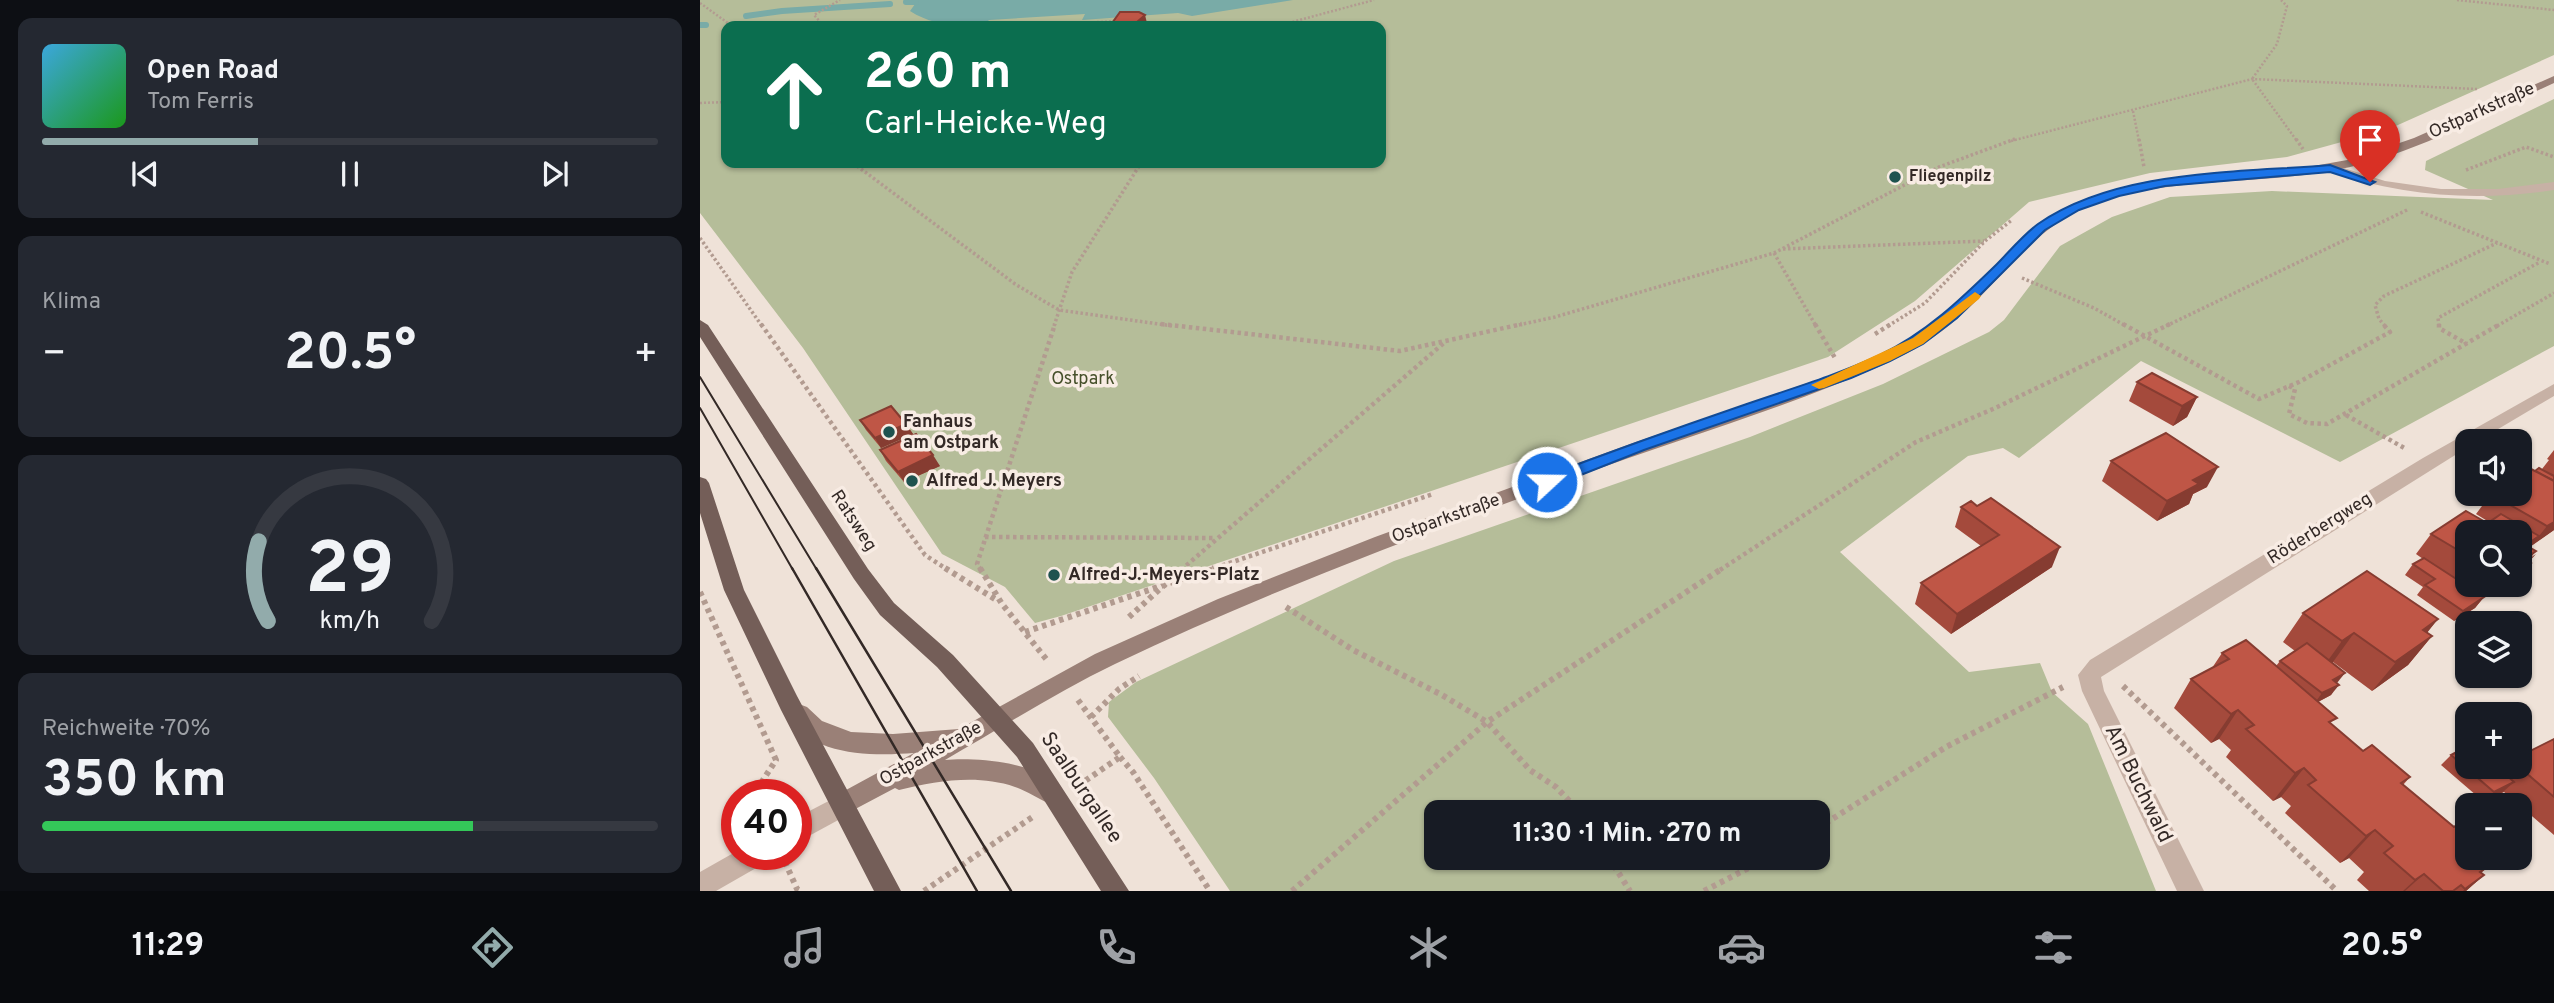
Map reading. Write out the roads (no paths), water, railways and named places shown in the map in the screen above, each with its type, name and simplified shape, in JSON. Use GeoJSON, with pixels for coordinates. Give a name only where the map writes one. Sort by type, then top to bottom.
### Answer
{"type":"FeatureCollection","features":[{"type":"Feature","properties":{"kind":"main road","name":"Ratsweg"},"geometry":{"type":"LineString","coordinates":[[700,325],[861,574],[887,609],[945,661],[997,717]]}},
{"type":"Feature","properties":{"kind":"main road"},"geometry":{"type":"LineString","coordinates":[[700,483],[734,590],[789,703],[888,891]]}},
{"type":"Feature","properties":{"kind":"main road","name":"Saalburgallee"},"geometry":{"type":"LineString","coordinates":[[997,717],[1025,750],[1059,799],[1116,891]]}},
{"type":"Feature","properties":{"kind":"street","name":"Ostparkstraße"},"geometry":{"type":"LineString","coordinates":[[844,804],[1103,660],[1277,584],[1639,447],[1846,375],[1885,358],[1918,341],[1953,315],[2041,228],[2075,208],[2116,193],[2165,183],[2330,168],[2382,154],[2554,79]]}},
{"type":"Feature","properties":{"kind":"street"},"geometry":{"type":"LineString","coordinates":[[2330,168],[2370,182],[2424,191],[2504,193],[2554,186]]}},
{"type":"Feature","properties":{"kind":"street","name":"Röderbergweg"},"geometry":{"type":"LineString","coordinates":[[2089,675],[2098,666],[2335,520],[2554,389]]}},
{"type":"Feature","properties":{"kind":"street","name":"Am Buchwald"},"geometry":{"type":"LineString","coordinates":[[2089,675],[2093,691],[2191,891]]}},
{"type":"Feature","properties":{"kind":"street"},"geometry":{"type":"LineString","coordinates":[[789,703],[809,727],[840,740],[892,744],[964,735]]}},
{"type":"Feature","properties":{"kind":"street"},"geometry":{"type":"LineString","coordinates":[[874,786],[921,775],[975,769],[1032,780],[1059,799]]}},
{"type":"Feature","properties":{"kind":"street"},"geometry":{"type":"LineString","coordinates":[[812,822],[844,804]]}},
{"type":"Feature","properties":{"kind":"street"},"geometry":{"type":"LineString","coordinates":[[700,886],[728,870]]}},
{"type":"Feature","properties":{"kind":"water"},"geometry":{"type":"Polygon","coordinates":[[[918,0],[1293,0],[1192,16],[1178,13],[1082,20],[1085,14],[988,21],[933,21],[910,11],[918,0]]]}},
{"type":"Feature","properties":{"kind":"waterway"},"geometry":{"type":"LineString","coordinates":[[906,2],[916,2]]}},
{"type":"Feature","properties":{"kind":"waterway"},"geometry":{"type":"LineString","coordinates":[[746,16],[890,4]]}},
{"type":"Feature","properties":{"kind":"waterway"},"geometry":{"type":"LineString","coordinates":[[700,25],[706,25]]}},
{"type":"Feature","properties":{"kind":"tram line"},"geometry":{"type":"LineString","coordinates":[[700,377],[817,570]]}},
{"type":"Feature","properties":{"kind":"tram line"},"geometry":{"type":"LineString","coordinates":[[700,408],[793,570]]}},
{"type":"Feature","properties":{"kind":"tram line"},"geometry":{"type":"LineString","coordinates":[[792,568],[977,891]]}},
{"type":"Feature","properties":{"kind":"tram line"},"geometry":{"type":"LineString","coordinates":[[816,568],[1011,891]]}},
{"type":"Feature","properties":{"kind":"place","name":"Fliegenpilz"},"geometry":{"type":"Point","coordinates":[1895,177]}},
{"type":"Feature","properties":{"kind":"place","name":"Fanhaus am Ostpark"},"geometry":{"type":"Point","coordinates":[889,432]}},
{"type":"Feature","properties":{"kind":"place","name":"Alfred J. Meyers"},"geometry":{"type":"Point","coordinates":[912,481]}},
{"type":"Feature","properties":{"kind":"place","name":"Alfred-J.-Meyers-Platz"},"geometry":{"type":"Point","coordinates":[1054,575]}},
{"type":"Feature","properties":{"kind":"park label","name":"Ostpark"},"geometry":{"type":"Point","coordinates":[1083,379]}}]}
